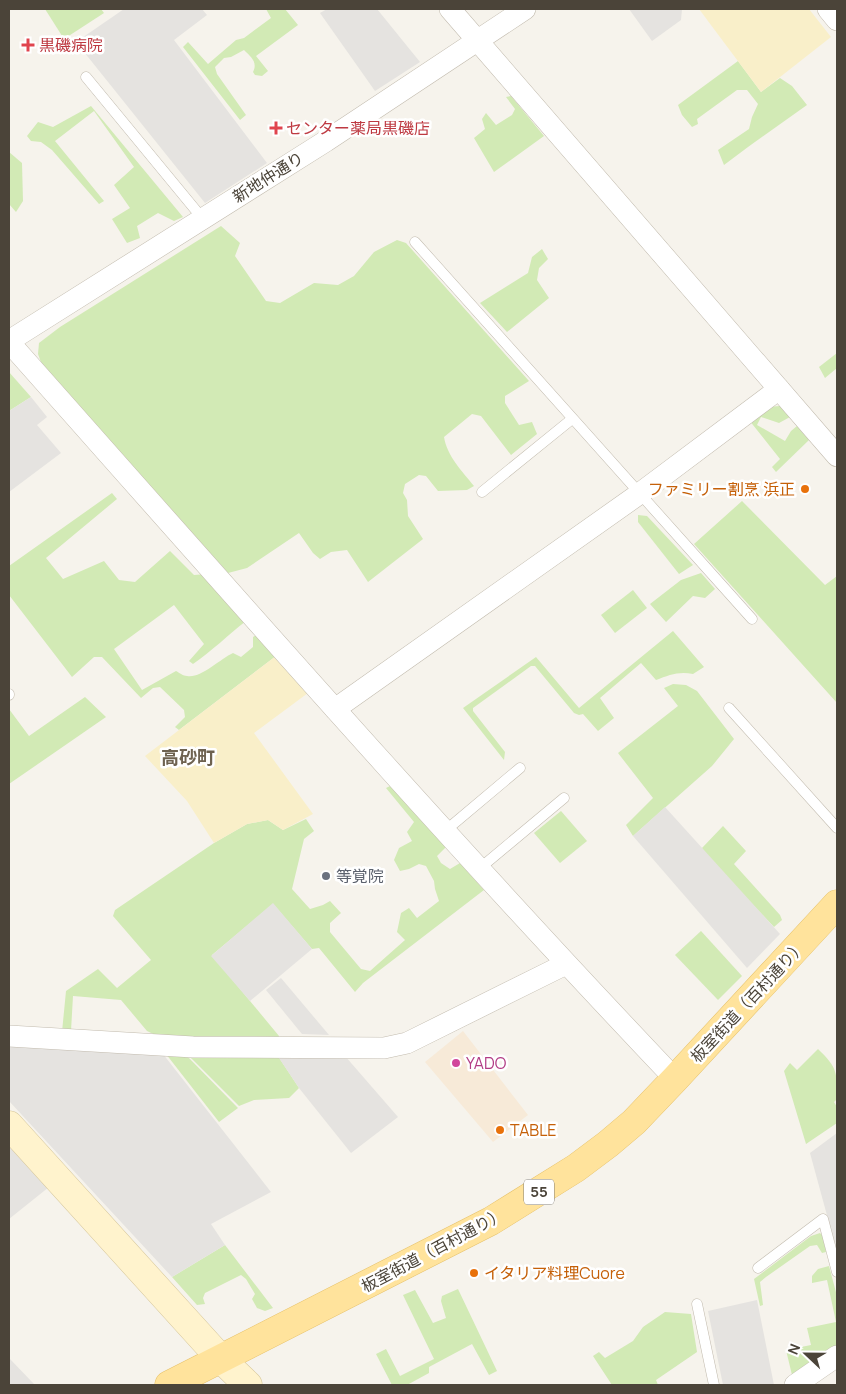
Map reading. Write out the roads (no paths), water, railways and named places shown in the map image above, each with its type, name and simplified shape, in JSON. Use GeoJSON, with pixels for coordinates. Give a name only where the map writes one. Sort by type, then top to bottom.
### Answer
{"type":"FeatureCollection","features":[{"type":"Feature","properties":{"kind":"main road","name":"板室街道（百村通り）"},"geometry":{"type":"LineString","coordinates":[[169,1385],[491,1221],[576,1168],[634,1122],[837,904]]}},
{"type":"Feature","properties":{"kind":"street"},"geometry":{"type":"LineString","coordinates":[[450,9],[837,456]]}},
{"type":"Feature","properties":{"kind":"street","name":"新地仲通り"},"geometry":{"type":"LineString","coordinates":[[9,341],[326,141],[525,9]]}},
{"type":"Feature","properties":{"kind":"street"},"geometry":{"type":"LineString","coordinates":[[828,9],[837,20]]}},
{"type":"Feature","properties":{"kind":"street"},"geometry":{"type":"LineString","coordinates":[[9,341],[479,869],[566,964],[676,1079]]}},
{"type":"Feature","properties":{"kind":"street"},"geometry":{"type":"LineString","coordinates":[[335,709],[639,494],[779,389]]}},
{"type":"Feature","properties":{"kind":"street"},"geometry":{"type":"LineString","coordinates":[[9,1036],[193,1047],[384,1048],[407,1044],[566,964]]}},
{"type":"Feature","properties":{"kind":"street"},"geometry":{"type":"LineString","coordinates":[[9,1125],[220,1359],[248,1385]]}},
{"type":"Feature","properties":{"kind":"street"},"geometry":{"type":"LineString","coordinates":[[795,1385],[837,1356]]}},
{"type":"Feature","properties":{"kind":"lane"},"geometry":{"type":"LineString","coordinates":[[86,77],[202,218]]}},
{"type":"Feature","properties":{"kind":"lane"},"geometry":{"type":"LineString","coordinates":[[414,242],[752,619]]}},
{"type":"Feature","properties":{"kind":"lane"},"geometry":{"type":"LineString","coordinates":[[482,492],[572,419]]}},
{"type":"Feature","properties":{"kind":"lane"},"geometry":{"type":"LineString","coordinates":[[728,708],[837,828]]}},
{"type":"Feature","properties":{"kind":"lane"},"geometry":{"type":"LineString","coordinates":[[445,831],[520,768]]}},
{"type":"Feature","properties":{"kind":"lane"},"geometry":{"type":"LineString","coordinates":[[479,869],[564,798]]}},
{"type":"Feature","properties":{"kind":"lane"},"geometry":{"type":"LineString","coordinates":[[758,1268],[823,1219],[837,1272]]}},
{"type":"Feature","properties":{"kind":"lane"},"geometry":{"type":"LineString","coordinates":[[697,1304],[714,1385]]}},
{"type":"Feature","properties":{"kind":"place","name":"黒磯病院"},"geometry":{"type":"Point","coordinates":[28,45]}},
{"type":"Feature","properties":{"kind":"place","name":"センター薬局黒磯店"},"geometry":{"type":"Point","coordinates":[276,128]}},
{"type":"Feature","properties":{"kind":"place","name":"ファミリー割烹 浜正"},"geometry":{"type":"Point","coordinates":[805,489]}},
{"type":"Feature","properties":{"kind":"place","name":"等覚院"},"geometry":{"type":"Point","coordinates":[326,876]}},
{"type":"Feature","properties":{"kind":"place","name":"YADO"},"geometry":{"type":"Point","coordinates":[456,1063]}},
{"type":"Feature","properties":{"kind":"place","name":"TABLE"},"geometry":{"type":"Point","coordinates":[500,1130]}},
{"type":"Feature","properties":{"kind":"place","name":"イタリア料理Cuore"},"geometry":{"type":"Point","coordinates":[474,1273]}},
{"type":"Feature","properties":{"kind":"district","name":"高砂町"},"geometry":{"type":"Point","coordinates":[188,758]}}]}
